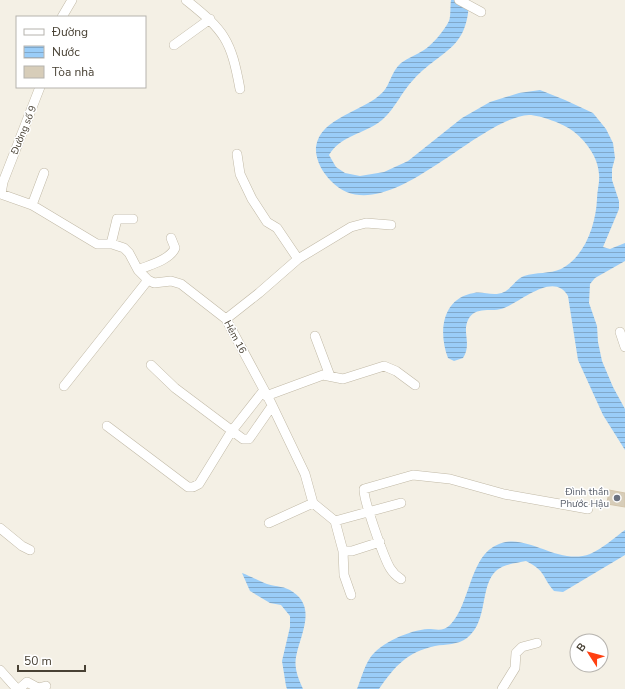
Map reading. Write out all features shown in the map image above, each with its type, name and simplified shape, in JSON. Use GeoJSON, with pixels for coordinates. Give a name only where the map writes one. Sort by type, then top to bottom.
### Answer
{"type":"FeatureCollection","features":[{"type":"Feature","properties":{"kind":"street"},"geometry":{"type":"LineString","coordinates":[[66,16],[72,0]]}},
{"type":"Feature","properties":{"kind":"street"},"geometry":{"type":"LineString","coordinates":[[186,0],[210,19],[220,30],[230,47],[235,61],[240,89]]}},
{"type":"Feature","properties":{"kind":"street"},"geometry":{"type":"LineString","coordinates":[[458,0],[478,10]]}},
{"type":"Feature","properties":{"kind":"street"},"geometry":{"type":"LineString","coordinates":[[174,46],[210,19]]}},
{"type":"Feature","properties":{"kind":"street","name":"Đường số 9"},"geometry":{"type":"LineString","coordinates":[[0,195],[3,182],[40,88]]}},
{"type":"Feature","properties":{"kind":"street"},"geometry":{"type":"LineString","coordinates":[[237,154],[240,174],[252,199],[267,222],[277,228],[298,259]]}},
{"type":"Feature","properties":{"kind":"street"},"geometry":{"type":"LineString","coordinates":[[32,205],[44,173]]}},
{"type":"Feature","properties":{"kind":"street"},"geometry":{"type":"LineString","coordinates":[[0,195],[32,205],[97,244],[111,244],[124,248],[129,253],[138,270],[148,280],[64,386]]}},
{"type":"Feature","properties":{"kind":"street"},"geometry":{"type":"LineString","coordinates":[[111,244],[117,219],[133,218]]}},
{"type":"Feature","properties":{"kind":"street"},"geometry":{"type":"LineString","coordinates":[[226,319],[298,259],[352,226],[366,223],[391,225]]}},
{"type":"Feature","properties":{"kind":"street"},"geometry":{"type":"LineString","coordinates":[[138,270],[164,258],[174,251],[175,248],[171,238]]}},
{"type":"Feature","properties":{"kind":"street","name":"Hẻm 16"},"geometry":{"type":"LineString","coordinates":[[148,280],[154,283],[171,281],[181,284],[226,319],[272,406],[304,474],[313,503]]}},
{"type":"Feature","properties":{"kind":"street"},"geometry":{"type":"LineString","coordinates":[[620,332],[625,347]]}},
{"type":"Feature","properties":{"kind":"street"},"geometry":{"type":"LineString","coordinates":[[315,336],[330,376]]}},
{"type":"Feature","properties":{"kind":"street"},"geometry":{"type":"LineString","coordinates":[[151,366],[175,388],[231,432],[243,439],[249,439],[272,406]]}},
{"type":"Feature","properties":{"kind":"street"},"geometry":{"type":"LineString","coordinates":[[107,426],[188,487],[193,487],[199,484],[231,432],[265,393],[323,375],[343,379],[384,366],[396,371],[415,385]]}},
{"type":"Feature","properties":{"kind":"street"},"geometry":{"type":"LineString","coordinates":[[401,579],[395,575],[389,567],[364,489],[413,475],[450,479],[504,494],[588,509]]}},
{"type":"Feature","properties":{"kind":"street"},"geometry":{"type":"LineString","coordinates":[[269,523],[313,503],[335,521],[343,551],[344,575],[351,595]]}},
{"type":"Feature","properties":{"kind":"street"},"geometry":{"type":"LineString","coordinates":[[335,521],[401,503]]}},
{"type":"Feature","properties":{"kind":"street"},"geometry":{"type":"LineString","coordinates":[[0,528],[22,546],[30,550]]}},
{"type":"Feature","properties":{"kind":"street"},"geometry":{"type":"LineString","coordinates":[[343,551],[352,551],[380,542]]}},
{"type":"Feature","properties":{"kind":"street"},"geometry":{"type":"LineString","coordinates":[[502,689],[515,668],[516,653],[522,647],[537,643]]}},
{"type":"Feature","properties":{"kind":"street"},"geometry":{"type":"LineString","coordinates":[[0,670],[18,689],[27,682],[38,688],[46,686]]}},
{"type":"Feature","properties":{"kind":"water"},"geometry":{"type":"Polygon","coordinates":[[[451,0],[469,0],[464,29],[459,39],[452,47],[424,69],[414,79],[387,116],[375,125],[340,143],[329,155],[336,167],[345,173],[360,176],[384,172],[408,161],[462,118],[490,102],[519,93],[540,90],[593,113],[606,129],[613,143],[615,158],[612,169],[612,180],[619,201],[619,209],[603,247],[610,249],[625,243],[625,261],[595,278],[590,284],[589,303],[597,326],[598,342],[602,361],[613,387],[625,409],[625,450],[603,415],[578,360],[568,296],[562,289],[555,286],[546,287],[504,308],[475,312],[471,315],[466,325],[467,348],[463,358],[454,361],[448,358],[443,338],[443,327],[449,309],[463,296],[474,293],[496,294],[504,292],[524,276],[552,272],[561,269],[577,257],[583,248],[588,239],[594,219],[599,177],[594,156],[578,135],[569,128],[558,123],[534,115],[507,121],[483,134],[402,185],[376,194],[352,194],[331,181],[322,170],[318,161],[316,147],[319,137],[325,129],[344,116],[375,99],[383,92],[395,70],[401,63],[427,48],[434,41],[449,21],[451,0]]]}},
{"type":"Feature","properties":{"kind":"water"},"geometry":{"type":"Polygon","coordinates":[[[625,530],[625,555],[563,592],[554,591],[541,571],[526,561],[503,566],[491,577],[478,622],[474,631],[467,638],[456,643],[425,649],[409,656],[396,667],[379,689],[357,689],[364,669],[370,658],[388,642],[413,632],[428,629],[437,630],[450,625],[457,616],[482,558],[489,550],[499,544],[510,541],[521,542],[566,556],[578,557],[594,552],[625,530]]]}},
{"type":"Feature","properties":{"kind":"water"},"geometry":{"type":"Polygon","coordinates":[[[242,573],[267,584],[290,590],[300,598],[306,614],[296,657],[296,665],[297,673],[303,689],[287,689],[286,686],[282,661],[290,627],[290,616],[281,605],[270,603],[250,591],[242,573]]]}},
{"type":"Feature","properties":{"kind":"building","name":"Đình thần Phước Hậu"},"geometry":{"type":"Polygon","coordinates":[[[609,490],[625,493],[625,507],[607,504],[609,490]]]}},
{"type":"Feature","properties":{"kind":"place","name":"Đình thần Phước Hậu"},"geometry":{"type":"Point","coordinates":[617,498]}}]}
